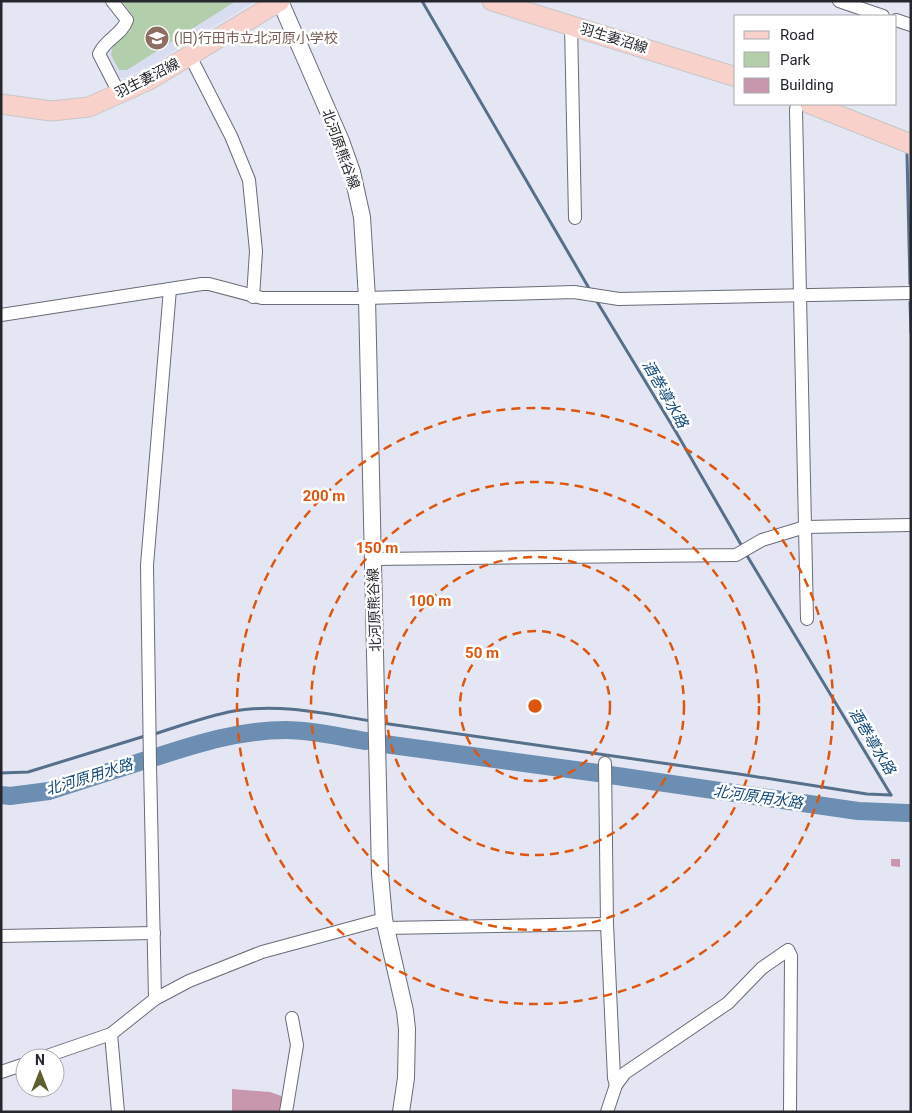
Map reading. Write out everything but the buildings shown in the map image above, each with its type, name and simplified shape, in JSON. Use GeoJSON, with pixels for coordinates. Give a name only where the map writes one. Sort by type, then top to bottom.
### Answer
{"type":"FeatureCollection","features":[{"type":"Feature","properties":{"kind":"main road","name":"羽生妻沼線"},"geometry":{"type":"LineString","coordinates":[[1,104],[51,111],[71,111],[89,107],[149,80],[280,1]]}},
{"type":"Feature","properties":{"kind":"main road","name":"北河原熊谷線"},"geometry":{"type":"LineString","coordinates":[[280,1],[341,141],[352,172],[362,217],[367,298],[380,874],[385,923],[406,1011],[406,1078],[402,1112]]}},
{"type":"Feature","properties":{"kind":"main road","name":"羽生妻沼線"},"geometry":{"type":"LineString","coordinates":[[492,1],[734,76]]}},
{"type":"Feature","properties":{"kind":"main road"},"geometry":{"type":"LineString","coordinates":[[813,105],[911,144]]}},
{"type":"Feature","properties":{"kind":"street"},"geometry":{"type":"LineString","coordinates":[[112,1],[126,20],[124,28],[102,46],[99,54],[119,93]]}},
{"type":"Feature","properties":{"kind":"street"},"geometry":{"type":"LineString","coordinates":[[839,1],[880,15]]}},
{"type":"Feature","properties":{"kind":"street"},"geometry":{"type":"LineString","coordinates":[[897,20],[911,24]]}},
{"type":"Feature","properties":{"kind":"street"},"geometry":{"type":"LineString","coordinates":[[571,25],[575,218]]}},
{"type":"Feature","properties":{"kind":"street"},"geometry":{"type":"LineString","coordinates":[[190,56],[231,136],[249,180],[256,251],[253,297]]}},
{"type":"Feature","properties":{"kind":"street"},"geometry":{"type":"LineString","coordinates":[[797,105],[807,619]]}},
{"type":"Feature","properties":{"kind":"street"},"geometry":{"type":"LineString","coordinates":[[1,315],[209,284],[262,298],[367,298],[574,292],[620,299],[911,293]]}},
{"type":"Feature","properties":{"kind":"street"},"geometry":{"type":"LineString","coordinates":[[156,999],[147,565],[170,289]]}},
{"type":"Feature","properties":{"kind":"street"},"geometry":{"type":"LineString","coordinates":[[373,559],[736,555],[762,540],[805,527],[911,524]]}},
{"type":"Feature","properties":{"kind":"street"},"geometry":{"type":"LineString","coordinates":[[605,763],[607,924],[614,1078],[616,1085]]}},
{"type":"Feature","properties":{"kind":"street"},"geometry":{"type":"LineString","coordinates":[[65,1050],[111,1034],[156,999],[189,981],[262,952],[385,923],[607,924]]}},
{"type":"Feature","properties":{"kind":"street"},"geometry":{"type":"LineString","coordinates":[[1,936],[154,934]]}},
{"type":"Feature","properties":{"kind":"street"},"geometry":{"type":"LineString","coordinates":[[607,1112],[616,1085],[625,1073],[728,1003],[762,968],[788,950],[791,956],[790,1112]]}},
{"type":"Feature","properties":{"kind":"street"},"geometry":{"type":"LineString","coordinates":[[286,1112],[297,1045],[292,1018]]}},
{"type":"Feature","properties":{"kind":"street"},"geometry":{"type":"LineString","coordinates":[[111,1034],[118,1112]]}},
{"type":"Feature","properties":{"kind":"street"},"geometry":{"type":"LineString","coordinates":[[1,1072],[15,1067]]}},
{"type":"Feature","properties":{"kind":"shaded area","name":"(旧)行田市立北河原小学校"},"geometry":{"type":"Polygon","coordinates":[[[116,1],[256,1],[146,68],[127,77],[120,78],[107,55],[109,46],[127,30],[116,1]]]}},
{"type":"Feature","properties":{"kind":"green space","name":"(旧)行田市立北河原小学校"},"geometry":{"type":"Polygon","coordinates":[[[122,1],[236,1],[127,70],[119,70],[111,55],[113,46],[130,31],[134,18],[122,1]]]}},
{"type":"Feature","properties":{"kind":"waterway","name":"酒巻導水路"},"geometry":{"type":"LineString","coordinates":[[422,1],[590,290]]}},
{"type":"Feature","properties":{"kind":"waterway"},"geometry":{"type":"LineString","coordinates":[[907,154],[910,284]]}},
{"type":"Feature","properties":{"kind":"waterway","name":"酒巻導水路"},"geometry":{"type":"LineString","coordinates":[[596,300],[676,432],[743,548]]}},
{"type":"Feature","properties":{"kind":"waterway"},"geometry":{"type":"LineString","coordinates":[[910,302],[911,333]]}},
{"type":"Feature","properties":{"kind":"waterway","name":"酒巻導水路"},"geometry":{"type":"LineString","coordinates":[[746,554],[891,795]]}},
{"type":"Feature","properties":{"kind":"waterway"},"geometry":{"type":"LineString","coordinates":[[154,734],[194,721],[234,711],[251,709],[303,710],[371,721]]}},
{"type":"Feature","properties":{"kind":"waterway"},"geometry":{"type":"LineString","coordinates":[[382,723],[867,794],[891,795]]}},
{"type":"Feature","properties":{"kind":"waterway","name":"北河原用水路"},"geometry":{"type":"LineString","coordinates":[[156,757],[220,738],[253,732],[306,731],[366,741]]}},
{"type":"Feature","properties":{"kind":"waterway"},"geometry":{"type":"LineString","coordinates":[[1,773],[28,772],[145,736]]}},
{"type":"Feature","properties":{"kind":"waterway","name":"北河原用水路"},"geometry":{"type":"LineString","coordinates":[[384,744],[598,773]]}},
{"type":"Feature","properties":{"kind":"waterway","name":"北河原用水路"},"geometry":{"type":"LineString","coordinates":[[1,795],[10,796],[49,791],[146,760]]}},
{"type":"Feature","properties":{"kind":"waterway","name":"北河原用水路"},"geometry":{"type":"LineString","coordinates":[[610,775],[858,811],[908,813]]}},
{"type":"Feature","properties":{"kind":"place","name":"(旧)行田市立北河原小学校"},"geometry":{"type":"Point","coordinates":[157,38]}}]}
